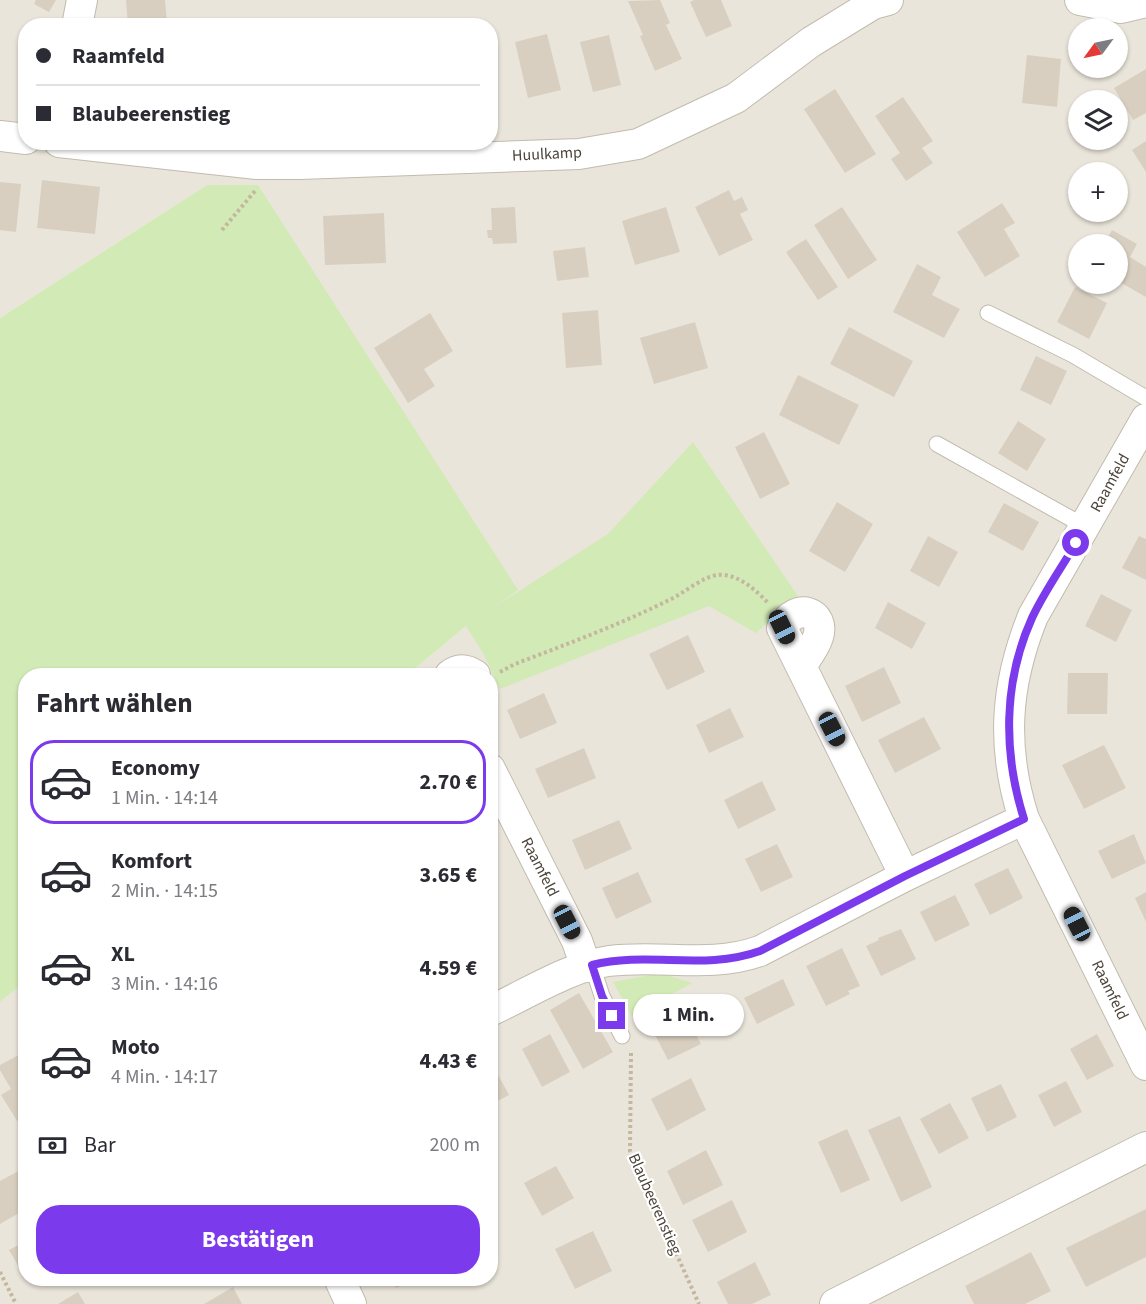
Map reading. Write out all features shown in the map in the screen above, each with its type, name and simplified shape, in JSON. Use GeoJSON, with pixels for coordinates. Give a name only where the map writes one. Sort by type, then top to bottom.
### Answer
{"type":"FeatureCollection","features":[{"type":"Feature","properties":{"kind":"street"},"geometry":{"type":"LineString","coordinates":[[79,18],[82,0]]}},
{"type":"Feature","properties":{"kind":"street","name":"Huulkamp"},"geometry":{"type":"LineString","coordinates":[[131,150],[257,164],[300,164],[579,154],[638,144],[736,98],[811,42],[873,4],[888,0]]}},
{"type":"Feature","properties":{"kind":"street"},"geometry":{"type":"LineString","coordinates":[[1080,0],[1121,8],[1146,2]]}},
{"type":"Feature","properties":{"kind":"street"},"geometry":{"type":"LineString","coordinates":[[0,136],[18,138]]}},
{"type":"Feature","properties":{"kind":"street","name":"Raamfeld"},"geometry":{"type":"LineString","coordinates":[[1146,419],[1033,616],[1021,647],[1014,677],[1009,726],[1009,753],[1014,786],[1024,819],[1146,1065]]}},
{"type":"Feature","properties":{"kind":"street"},"geometry":{"type":"LineString","coordinates":[[782,627],[905,876]]}},
{"type":"Feature","properties":{"kind":"street","name":"Raamfeld"},"geometry":{"type":"LineString","coordinates":[[498,785],[589,966]]}},
{"type":"Feature","properties":{"kind":"street"},"geometry":{"type":"LineString","coordinates":[[498,1007],[589,966],[628,959],[695,961],[740,958],[760,951],[905,876],[1024,819]]}},
{"type":"Feature","properties":{"kind":"street"},"geometry":{"type":"LineString","coordinates":[[837,1303],[1146,1147]]}},
{"type":"Feature","properties":{"kind":"street"},"geometry":{"type":"LineString","coordinates":[[343,1286],[351,1304]]}},
{"type":"Feature","properties":{"kind":"lane"},"geometry":{"type":"LineString","coordinates":[[988,313],[1073,355],[1146,398]]}},
{"type":"Feature","properties":{"kind":"lane"},"geometry":{"type":"LineString","coordinates":[[937,444],[1086,526]]}},
{"type":"Feature","properties":{"kind":"lane"},"geometry":{"type":"LineString","coordinates":[[589,966],[622,1036]]}},
{"type":"Feature","properties":{"kind":"path"},"geometry":{"type":"LineString","coordinates":[[222,230],[255,193]]}},
{"type":"Feature","properties":{"kind":"path"},"geometry":{"type":"LineString","coordinates":[[498,670],[661,604],[715,575],[740,579],[767,602],[782,627]]}},
{"type":"Feature","properties":{"kind":"path","name":"Blaubeerenstieg"},"geometry":{"type":"LineString","coordinates":[[622,1036],[631,1049],[630,1151],[699,1304]]}},
{"type":"Feature","properties":{"kind":"path"},"geometry":{"type":"LineString","coordinates":[[0,1272],[16,1304]]}},
{"type":"Feature","properties":{"kind":"shaded area"},"geometry":{"type":"Polygon","coordinates":[[[0,0],[1146,0],[1146,1304],[0,1304],[0,1002],[18,988],[18,1286],[498,1286],[498,668],[415,668],[466,626],[207,185],[0,318],[0,0]]]}},
{"type":"Feature","properties":{"kind":"green space"},"geometry":{"type":"Polygon","coordinates":[[[207,185],[258,185],[518,590],[491,609],[608,534],[693,442],[798,596],[756,633],[709,606],[500,689],[498,668],[490,668],[466,626],[415,668],[18,668],[18,988],[0,1002],[0,318],[207,185]]]}},
{"type":"Feature","properties":{"kind":"green space"},"geometry":{"type":"Polygon","coordinates":[[[661,973],[692,983],[632,1016],[613,982],[661,973]]]}},
{"type":"Feature","properties":{"kind":"building"},"geometry":{"type":"Polygon","coordinates":[[[36,0],[56,0],[49,12],[34,4],[36,0]]]}},
{"type":"Feature","properties":{"kind":"building"},"geometry":{"type":"Polygon","coordinates":[[[126,0],[165,0],[167,18],[127,18],[126,0]]]}},
{"type":"Feature","properties":{"kind":"building"},"geometry":{"type":"Polygon","coordinates":[[[660,0],[670,23],[666,25],[682,59],[655,71],[628,1],[660,0]]]}},
{"type":"Feature","properties":{"kind":"building"},"geometry":{"type":"Polygon","coordinates":[[[721,0],[732,26],[706,37],[690,2],[721,0]]]}},
{"type":"Feature","properties":{"kind":"building"},"geometry":{"type":"Polygon","coordinates":[[[547,34],[561,90],[528,98],[515,42],[547,34]]]}},
{"type":"Feature","properties":{"kind":"building"},"geometry":{"type":"Polygon","coordinates":[[[609,35],[621,85],[593,92],[580,42],[609,35]]]}},
{"type":"Feature","properties":{"kind":"building"},"geometry":{"type":"Polygon","coordinates":[[[1027,55],[1061,59],[1057,107],[1022,103],[1027,55]]]}},
{"type":"Feature","properties":{"kind":"building"},"geometry":{"type":"Polygon","coordinates":[[[1146,69],[1146,113],[1133,120],[1128,112],[1128,90],[1115,90],[1114,88],[1146,69]]]}},
{"type":"Feature","properties":{"kind":"building"},"geometry":{"type":"Polygon","coordinates":[[[835,89],[876,154],[845,173],[804,109],[835,89]]]}},
{"type":"Feature","properties":{"kind":"building"},"geometry":{"type":"Polygon","coordinates":[[[903,97],[933,141],[922,148],[933,163],[906,181],[891,159],[900,153],[875,116],[903,97]]]}},
{"type":"Feature","properties":{"kind":"building"},"geometry":{"type":"Polygon","coordinates":[[[1146,141],[1146,172],[1132,150],[1146,141]]]}},
{"type":"Feature","properties":{"kind":"building"},"geometry":{"type":"Polygon","coordinates":[[[42,180],[100,187],[95,234],[37,228],[42,180]]]}},
{"type":"Feature","properties":{"kind":"building"},"geometry":{"type":"Polygon","coordinates":[[[0,182],[21,184],[16,232],[0,230],[0,182]]]}},
{"type":"Feature","properties":{"kind":"building"},"geometry":{"type":"Polygon","coordinates":[[[729,190],[734,201],[742,197],[748,210],[740,214],[753,240],[719,256],[695,207],[729,190]]]}},
{"type":"Feature","properties":{"kind":"building"},"geometry":{"type":"Polygon","coordinates":[[[1002,203],[1015,223],[1004,229],[1020,256],[985,277],[957,232],[1002,203]]]}},
{"type":"Feature","properties":{"kind":"building"},"geometry":{"type":"Polygon","coordinates":[[[515,207],[517,243],[493,244],[492,238],[488,238],[487,230],[492,230],[491,208],[515,207]]]}},
{"type":"Feature","properties":{"kind":"building"},"geometry":{"type":"Polygon","coordinates":[[[666,207],[680,252],[635,265],[622,221],[666,207]]]}},
{"type":"Feature","properties":{"kind":"building"},"geometry":{"type":"Polygon","coordinates":[[[842,207],[877,260],[848,279],[814,225],[842,207]]]}},
{"type":"Feature","properties":{"kind":"building"},"geometry":{"type":"Polygon","coordinates":[[[384,213],[386,263],[325,265],[323,216],[384,213]]]}},
{"type":"Feature","properties":{"kind":"building"},"geometry":{"type":"Polygon","coordinates":[[[806,239],[838,287],[818,300],[786,252],[806,239]]]}},
{"type":"Feature","properties":{"kind":"building"},"geometry":{"type":"Polygon","coordinates":[[[1128,239],[1137,244],[1130,257],[1146,267],[1146,297],[1128,287],[1128,239]]]}},
{"type":"Feature","properties":{"kind":"building"},"geometry":{"type":"Polygon","coordinates":[[[585,247],[589,277],[557,281],[553,251],[585,247]]]}},
{"type":"Feature","properties":{"kind":"building"},"geometry":{"type":"Polygon","coordinates":[[[917,264],[941,277],[932,295],[960,309],[944,338],[893,312],[917,264]]]}},
{"type":"Feature","properties":{"kind":"building"},"geometry":{"type":"Polygon","coordinates":[[[1071,294],[1089,294],[1107,303],[1089,339],[1057,322],[1071,294]]]}},
{"type":"Feature","properties":{"kind":"building"},"geometry":{"type":"Polygon","coordinates":[[[598,310],[602,365],[566,368],[562,313],[598,310]]]}},
{"type":"Feature","properties":{"kind":"building"},"geometry":{"type":"Polygon","coordinates":[[[430,313],[453,351],[424,369],[435,386],[408,403],[374,348],[430,313]]]}},
{"type":"Feature","properties":{"kind":"building"},"geometry":{"type":"Polygon","coordinates":[[[695,322],[708,368],[654,384],[640,338],[695,322]]]}},
{"type":"Feature","properties":{"kind":"building"},"geometry":{"type":"Polygon","coordinates":[[[849,327],[913,361],[894,397],[830,364],[849,327]]]}},
{"type":"Feature","properties":{"kind":"building"},"geometry":{"type":"Polygon","coordinates":[[[1036,356],[1067,371],[1051,405],[1020,390],[1036,356]]]}},
{"type":"Feature","properties":{"kind":"building"},"geometry":{"type":"Polygon","coordinates":[[[798,375],[859,405],[839,445],[779,415],[798,375]]]}},
{"type":"Feature","properties":{"kind":"building"},"geometry":{"type":"Polygon","coordinates":[[[1018,421],[1046,439],[1027,471],[998,453],[1018,421]]]}},
{"type":"Feature","properties":{"kind":"building"},"geometry":{"type":"Polygon","coordinates":[[[764,432],[790,484],[760,499],[735,447],[764,432]]]}},
{"type":"Feature","properties":{"kind":"building"},"geometry":{"type":"Polygon","coordinates":[[[837,502],[873,524],[845,572],[809,551],[837,502]]]}},
{"type":"Feature","properties":{"kind":"building"},"geometry":{"type":"Polygon","coordinates":[[[1004,503],[1039,522],[1023,551],[988,532],[1004,503]]]}},
{"type":"Feature","properties":{"kind":"building"},"geometry":{"type":"Polygon","coordinates":[[[928,536],[958,552],[939,587],[910,571],[928,536]]]}},
{"type":"Feature","properties":{"kind":"building"},"geometry":{"type":"Polygon","coordinates":[[[1139,536],[1146,539],[1146,580],[1122,568],[1139,536]]]}},
{"type":"Feature","properties":{"kind":"building"},"geometry":{"type":"Polygon","coordinates":[[[1101,594],[1132,610],[1116,642],[1085,626],[1101,594]]]}},
{"type":"Feature","properties":{"kind":"building"},"geometry":{"type":"Polygon","coordinates":[[[888,602],[926,623],[912,649],[875,628],[888,602]]]}},
{"type":"Feature","properties":{"kind":"building"},"geometry":{"type":"Polygon","coordinates":[[[688,635],[705,672],[667,690],[649,654],[688,635]]]}},
{"type":"Feature","properties":{"kind":"building"},"geometry":{"type":"Polygon","coordinates":[[[884,667],[901,703],[862,722],[845,686],[884,667]]]}},
{"type":"Feature","properties":{"kind":"building"},"geometry":{"type":"Polygon","coordinates":[[[1068,673],[1108,673],[1107,714],[1067,714],[1068,673]]]}},
{"type":"Feature","properties":{"kind":"building"},"geometry":{"type":"Polygon","coordinates":[[[544,693],[557,723],[520,739],[507,710],[544,693]]]}},
{"type":"Feature","properties":{"kind":"building"},"geometry":{"type":"Polygon","coordinates":[[[730,708],[744,737],[709,753],[696,725],[730,708]]]}},
{"type":"Feature","properties":{"kind":"building"},"geometry":{"type":"Polygon","coordinates":[[[924,717],[941,749],[895,773],[878,740],[924,717]]]}},
{"type":"Feature","properties":{"kind":"building"},"geometry":{"type":"Polygon","coordinates":[[[1104,745],[1126,788],[1084,809],[1062,765],[1104,745]]]}},
{"type":"Feature","properties":{"kind":"building"},"geometry":{"type":"Polygon","coordinates":[[[584,748],[596,778],[548,798],[535,769],[584,748]]]}},
{"type":"Feature","properties":{"kind":"building"},"geometry":{"type":"Polygon","coordinates":[[[762,781],[776,810],[738,829],[724,800],[762,781]]]}},
{"type":"Feature","properties":{"kind":"building"},"geometry":{"type":"Polygon","coordinates":[[[619,820],[632,849],[585,870],[572,840],[619,820]]]}},
{"type":"Feature","properties":{"kind":"building"},"geometry":{"type":"Polygon","coordinates":[[[1134,834],[1146,863],[1112,879],[1098,851],[1134,834]]]}},
{"type":"Feature","properties":{"kind":"building"},"geometry":{"type":"Polygon","coordinates":[[[777,844],[793,877],[761,892],[745,859],[777,844]]]}},
{"type":"Feature","properties":{"kind":"building"},"geometry":{"type":"Polygon","coordinates":[[[1008,868],[1023,898],[990,915],[974,884],[1008,868]]]}},
{"type":"Feature","properties":{"kind":"building"},"geometry":{"type":"Polygon","coordinates":[[[638,872],[652,902],[616,919],[602,888],[638,872]]]}},
{"type":"Feature","properties":{"kind":"building"},"geometry":{"type":"Polygon","coordinates":[[[1146,892],[1146,922],[1135,898],[1146,892]]]}},
{"type":"Feature","properties":{"kind":"building"},"geometry":{"type":"Polygon","coordinates":[[[955,895],[970,925],[935,942],[920,912],[955,895]]]}},
{"type":"Feature","properties":{"kind":"building"},"geometry":{"type":"Polygon","coordinates":[[[901,929],[916,959],[881,976],[866,946],[879,940],[878,938],[901,929]]]}},
{"type":"Feature","properties":{"kind":"building"},"geometry":{"type":"Polygon","coordinates":[[[842,948],[860,986],[848,991],[850,994],[826,1006],[806,966],[842,948]]]}},
{"type":"Feature","properties":{"kind":"building"},"geometry":{"type":"Polygon","coordinates":[[[783,979],[795,1005],[757,1024],[744,998],[783,979]]]}},
{"type":"Feature","properties":{"kind":"building"},"geometry":{"type":"Polygon","coordinates":[[[579,993],[613,1052],[583,1069],[550,1010],[579,993]]]}},
{"type":"Feature","properties":{"kind":"building"},"geometry":{"type":"Polygon","coordinates":[[[686,1015],[701,1044],[668,1060],[653,1031],[686,1015]]]}},
{"type":"Feature","properties":{"kind":"building"},"geometry":{"type":"Polygon","coordinates":[[[550,1034],[570,1072],[542,1087],[522,1049],[550,1034]]]}},
{"type":"Feature","properties":{"kind":"building"},"geometry":{"type":"Polygon","coordinates":[[[1097,1034],[1114,1066],[1087,1080],[1070,1049],[1097,1034]]]}},
{"type":"Feature","properties":{"kind":"building"},"geometry":{"type":"Polygon","coordinates":[[[18,1055],[18,1122],[1,1095],[11,1089],[0,1070],[0,1065],[18,1055]]]}},
{"type":"Feature","properties":{"kind":"building"},"geometry":{"type":"Polygon","coordinates":[[[498,1075],[509,1095],[498,1101],[498,1075]]]}},
{"type":"Feature","properties":{"kind":"building"},"geometry":{"type":"Polygon","coordinates":[[[691,1078],[706,1110],[667,1131],[651,1099],[691,1078]]]}},
{"type":"Feature","properties":{"kind":"building"},"geometry":{"type":"Polygon","coordinates":[[[1066,1081],[1082,1112],[1054,1127],[1038,1095],[1066,1081]]]}},
{"type":"Feature","properties":{"kind":"building"},"geometry":{"type":"Polygon","coordinates":[[[1001,1084],[1017,1117],[987,1132],[971,1098],[1001,1084]]]}},
{"type":"Feature","properties":{"kind":"building"},"geometry":{"type":"Polygon","coordinates":[[[950,1103],[969,1138],[939,1154],[920,1119],[950,1103]]]}},
{"type":"Feature","properties":{"kind":"building"},"geometry":{"type":"Polygon","coordinates":[[[900,1116],[932,1187],[901,1202],[868,1130],[900,1116]]]}},
{"type":"Feature","properties":{"kind":"building"},"geometry":{"type":"Polygon","coordinates":[[[847,1129],[870,1180],[841,1193],[818,1142],[847,1129]]]}},
{"type":"Feature","properties":{"kind":"building"},"geometry":{"type":"Polygon","coordinates":[[[706,1150],[723,1185],[683,1205],[667,1171],[706,1150]]]}},
{"type":"Feature","properties":{"kind":"building"},"geometry":{"type":"Polygon","coordinates":[[[556,1166],[574,1198],[542,1216],[524,1183],[556,1166]]]}},
{"type":"Feature","properties":{"kind":"building"},"geometry":{"type":"Polygon","coordinates":[[[18,1171],[18,1214],[0,1224],[0,1181],[18,1171]]]}},
{"type":"Feature","properties":{"kind":"building"},"geometry":{"type":"Polygon","coordinates":[[[732,1200],[747,1232],[708,1252],[692,1220],[732,1200]]]}},
{"type":"Feature","properties":{"kind":"building"},"geometry":{"type":"Polygon","coordinates":[[[1146,1209],[1146,1257],[1086,1287],[1066,1248],[1146,1209]]]}},
{"type":"Feature","properties":{"kind":"building"},"geometry":{"type":"Polygon","coordinates":[[[593,1231],[612,1271],[575,1289],[555,1249],[593,1231]]]}},
{"type":"Feature","properties":{"kind":"building"},"geometry":{"type":"Polygon","coordinates":[[[18,1245],[18,1266],[9,1250],[18,1245]]]}},
{"type":"Feature","properties":{"kind":"building"},"geometry":{"type":"Polygon","coordinates":[[[1031,1252],[1051,1291],[1025,1304],[974,1304],[965,1286],[1031,1252]]]}},
{"type":"Feature","properties":{"kind":"building"},"geometry":{"type":"Polygon","coordinates":[[[755,1262],[771,1295],[752,1304],[728,1304],[717,1282],[755,1262]]]}},
{"type":"Feature","properties":{"kind":"building"},"geometry":{"type":"Polygon","coordinates":[[[233,1287],[242,1304],[204,1304],[233,1287]]]}},
{"type":"Feature","properties":{"kind":"building"},"geometry":{"type":"Polygon","coordinates":[[[78,1292],[85,1304],[58,1304],[78,1292]]]}},
{"type":"Feature","properties":{"kind":"route"},"geometry":{"type":"LineString","coordinates":[[612,1016],[602,996],[592,965],[628,959],[718,961],[740,958],[760,951],[905,876],[1024,819],[1012,776],[1009,753],[1014,677],[1021,647],[1033,616],[1076,543]]}}]}
